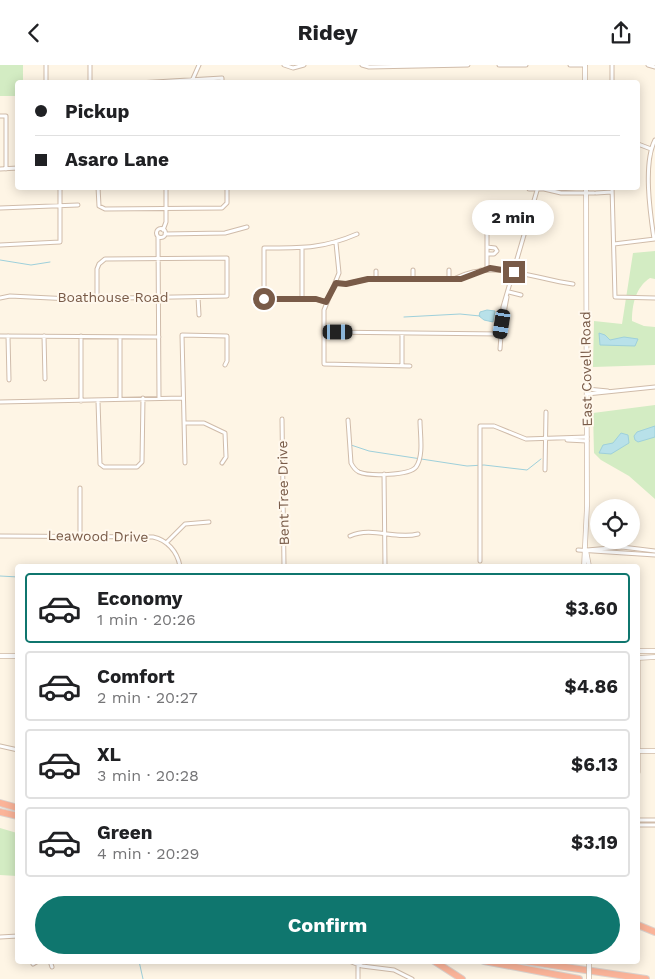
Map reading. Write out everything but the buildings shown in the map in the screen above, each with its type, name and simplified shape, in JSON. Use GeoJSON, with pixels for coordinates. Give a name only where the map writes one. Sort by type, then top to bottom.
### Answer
{"type":"FeatureCollection","features":[{"type":"Feature","properties":{"kind":"highway"},"geometry":{"type":"LineString","coordinates":[[0,803],[15,806]]}},
{"type":"Feature","properties":{"kind":"highway"},"geometry":{"type":"LineString","coordinates":[[0,812],[15,815]]}},
{"type":"Feature","properties":{"kind":"highway"},"geometry":{"type":"LineString","coordinates":[[640,926],[655,932]]}},
{"type":"Feature","properties":{"kind":"highway"},"geometry":{"type":"LineString","coordinates":[[439,964],[462,979]]}},
{"type":"Feature","properties":{"kind":"highway"},"geometry":{"type":"LineString","coordinates":[[500,964],[579,979]]}},
{"type":"Feature","properties":{"kind":"highway"},"geometry":{"type":"LineString","coordinates":[[545,964],[646,979]]}},
{"type":"Feature","properties":{"kind":"street"},"geometry":{"type":"LineString","coordinates":[[46,65],[46,80]]}},
{"type":"Feature","properties":{"kind":"street"},"geometry":{"type":"LineString","coordinates":[[90,65],[90,80]]}},
{"type":"Feature","properties":{"kind":"street"},"geometry":{"type":"LineString","coordinates":[[192,80],[199,65]]}},
{"type":"Feature","properties":{"kind":"street"},"geometry":{"type":"LineString","coordinates":[[284,65],[293,68],[304,65]]}},
{"type":"Feature","properties":{"kind":"street"},"geometry":{"type":"LineString","coordinates":[[362,65],[468,65]]}},
{"type":"Feature","properties":{"kind":"street"},"geometry":{"type":"LineString","coordinates":[[499,65],[526,65]]}},
{"type":"Feature","properties":{"kind":"street"},"geometry":{"type":"LineString","coordinates":[[570,65],[585,65],[585,80]]}},
{"type":"Feature","properties":{"kind":"street"},"geometry":{"type":"LineString","coordinates":[[612,65],[612,80]]}},
{"type":"Feature","properties":{"kind":"street"},"geometry":{"type":"LineString","coordinates":[[648,65],[655,67]]}},
{"type":"Feature","properties":{"kind":"street"},"geometry":{"type":"LineString","coordinates":[[0,116],[6,116],[6,169]]}},
{"type":"Feature","properties":{"kind":"street"},"geometry":{"type":"LineString","coordinates":[[614,244],[654,239],[650,205],[651,149],[655,140]]}},
{"type":"Feature","properties":{"kind":"street"},"geometry":{"type":"LineString","coordinates":[[640,145],[651,149]]}},
{"type":"Feature","properties":{"kind":"street"},"geometry":{"type":"LineString","coordinates":[[0,169],[15,168]]}},
{"type":"Feature","properties":{"kind":"street"},"geometry":{"type":"LineString","coordinates":[[0,245],[60,242],[60,190]]}},
{"type":"Feature","properties":{"kind":"street"},"geometry":{"type":"LineString","coordinates":[[98,190],[100,208],[222,208],[227,203],[227,190]]}},
{"type":"Feature","properties":{"kind":"street"},"geometry":{"type":"LineString","coordinates":[[165,234],[163,230],[166,222],[166,190]]}},
{"type":"Feature","properties":{"kind":"street"},"geometry":{"type":"LineString","coordinates":[[500,349],[500,334],[507,297],[537,190]]}},
{"type":"Feature","properties":{"kind":"street"},"geometry":{"type":"LineString","coordinates":[[548,190],[562,193],[612,193],[615,297],[655,297]]}},
{"type":"Feature","properties":{"kind":"street","name":"East Covell Road"},"geometry":{"type":"LineString","coordinates":[[584,564],[587,439],[586,190]]}},
{"type":"Feature","properties":{"kind":"street"},"geometry":{"type":"LineString","coordinates":[[0,208],[78,205]]}},
{"type":"Feature","properties":{"kind":"street"},"geometry":{"type":"LineString","coordinates":[[487,269],[486,218],[508,216]]}},
{"type":"Feature","properties":{"kind":"street"},"geometry":{"type":"LineString","coordinates":[[158,237],[162,237],[165,234],[224,233],[248,227]]}},
{"type":"Feature","properties":{"kind":"street"},"geometry":{"type":"LineString","coordinates":[[159,398],[157,231],[163,230]]}},
{"type":"Feature","properties":{"kind":"street"},"geometry":{"type":"LineString","coordinates":[[326,302],[302,299],[264,299],[264,248],[318,247],[336,243],[357,234]]}},
{"type":"Feature","properties":{"kind":"street"},"geometry":{"type":"LineString","coordinates":[[336,243],[339,264],[336,283],[326,302],[324,364],[410,365]]}},
{"type":"Feature","properties":{"kind":"street"},"geometry":{"type":"LineString","coordinates":[[486,247],[495,248],[496,251],[494,254],[486,254]]}},
{"type":"Feature","properties":{"kind":"street"},"geometry":{"type":"LineString","coordinates":[[302,248],[302,299]]}},
{"type":"Feature","properties":{"kind":"street","name":"Boathouse Road"},"geometry":{"type":"LineString","coordinates":[[0,298],[24,296],[97,298],[227,296],[227,258],[158,259]]}},
{"type":"Feature","properties":{"kind":"street"},"geometry":{"type":"LineString","coordinates":[[97,298],[98,269],[101,261],[158,259]]}},
{"type":"Feature","properties":{"kind":"street"},"geometry":{"type":"LineString","coordinates":[[336,283],[346,284],[376,279],[455,278],[487,269],[514,272],[543,280],[573,284]]}},
{"type":"Feature","properties":{"kind":"street"},"geometry":{"type":"LineString","coordinates":[[449,270],[449,278]]}},
{"type":"Feature","properties":{"kind":"street"},"geometry":{"type":"LineString","coordinates":[[376,271],[376,279]]}},
{"type":"Feature","properties":{"kind":"street"},"geometry":{"type":"LineString","coordinates":[[413,271],[413,279]]}},
{"type":"Feature","properties":{"kind":"street"},"geometry":{"type":"LineString","coordinates":[[509,291],[521,295]]}},
{"type":"Feature","properties":{"kind":"street"},"geometry":{"type":"LineString","coordinates":[[198,297],[199,315]]}},
{"type":"Feature","properties":{"kind":"street"},"geometry":{"type":"LineString","coordinates":[[324,332],[500,334]]}},
{"type":"Feature","properties":{"kind":"street"},"geometry":{"type":"LineString","coordinates":[[402,333],[402,365]]}},
{"type":"Feature","properties":{"kind":"street"},"geometry":{"type":"LineString","coordinates":[[185,463],[182,335],[227,336],[227,361],[225,365]]}},
{"type":"Feature","properties":{"kind":"street"},"geometry":{"type":"LineString","coordinates":[[8,336],[9,380]]}},
{"type":"Feature","properties":{"kind":"street"},"geometry":{"type":"LineString","coordinates":[[44,336],[45,379]]}},
{"type":"Feature","properties":{"kind":"street"},"geometry":{"type":"LineString","coordinates":[[81,336],[81,401]]}},
{"type":"Feature","properties":{"kind":"street"},"geometry":{"type":"LineString","coordinates":[[0,337],[159,337]]}},
{"type":"Feature","properties":{"kind":"street"},"geometry":{"type":"LineString","coordinates":[[120,337],[120,398]]}},
{"type":"Feature","properties":{"kind":"street"},"geometry":{"type":"LineString","coordinates":[[587,391],[655,387]]}},
{"type":"Feature","properties":{"kind":"street"},"geometry":{"type":"LineString","coordinates":[[98,401],[100,464],[104,467],[137,467],[142,462],[142,398]]}},
{"type":"Feature","properties":{"kind":"street"},"geometry":{"type":"LineString","coordinates":[[0,402],[183,398]]}},
{"type":"Feature","properties":{"kind":"street"},"geometry":{"type":"LineString","coordinates":[[545,470],[546,412]]}},
{"type":"Feature","properties":{"kind":"street","name":"Bent Tree Drive"},"geometry":{"type":"LineString","coordinates":[[282,419],[284,564]]}},
{"type":"Feature","properties":{"kind":"street"},"geometry":{"type":"LineString","coordinates":[[348,420],[349,459],[353,467],[365,473],[384,474],[411,471],[419,459],[420,421]]}},
{"type":"Feature","properties":{"kind":"street"},"geometry":{"type":"LineString","coordinates":[[185,423],[204,423],[226,433],[226,457],[222,463]]}},
{"type":"Feature","properties":{"kind":"street"},"geometry":{"type":"LineString","coordinates":[[480,561],[480,426],[494,426],[522,439],[587,439]]}},
{"type":"Feature","properties":{"kind":"street"},"geometry":{"type":"LineString","coordinates":[[384,474],[385,564]]}},
{"type":"Feature","properties":{"kind":"street"},"geometry":{"type":"LineString","coordinates":[[80,488],[80,536]]}},
{"type":"Feature","properties":{"kind":"street"},"geometry":{"type":"LineString","coordinates":[[166,543],[176,530],[185,524],[209,522]]}},
{"type":"Feature","properties":{"kind":"street"},"geometry":{"type":"LineString","coordinates":[[350,536],[362,532],[408,536],[418,534]]}},
{"type":"Feature","properties":{"kind":"street","name":"Leawood Drive"},"geometry":{"type":"LineString","coordinates":[[0,536],[156,537],[174,550],[179,564]]}},
{"type":"Feature","properties":{"kind":"street"},"geometry":{"type":"LineString","coordinates":[[586,550],[622,547],[655,551]]}},
{"type":"Feature","properties":{"kind":"street"},"geometry":{"type":"LineString","coordinates":[[578,550],[655,555]]}},
{"type":"Feature","properties":{"kind":"street","name":"East Covell Road"},"geometry":{"type":"LineString","coordinates":[[586,550],[589,564]]}},
{"type":"Feature","properties":{"kind":"street"},"geometry":{"type":"LineString","coordinates":[[640,651],[655,651]]}},
{"type":"Feature","properties":{"kind":"street"},"geometry":{"type":"LineString","coordinates":[[0,656],[15,656]]}},
{"type":"Feature","properties":{"kind":"street"},"geometry":{"type":"LineString","coordinates":[[640,657],[655,657]]}},
{"type":"Feature","properties":{"kind":"street"},"geometry":{"type":"LineString","coordinates":[[0,746],[15,748]]}},
{"type":"Feature","properties":{"kind":"street"},"geometry":{"type":"LineString","coordinates":[[640,751],[655,751]]}},
{"type":"Feature","properties":{"kind":"street"},"geometry":{"type":"LineString","coordinates":[[640,820],[655,820]]}},
{"type":"Feature","properties":{"kind":"street"},"geometry":{"type":"LineString","coordinates":[[640,825],[655,825]]}},
{"type":"Feature","properties":{"kind":"street"},"geometry":{"type":"LineString","coordinates":[[0,937],[15,937]]}},
{"type":"Feature","properties":{"kind":"street"},"geometry":{"type":"LineString","coordinates":[[354,964],[358,966],[385,967],[412,979]]}},
{"type":"Feature","properties":{"kind":"street"},"geometry":{"type":"LineString","coordinates":[[589,964],[589,979]]}},
{"type":"Feature","properties":{"kind":"street"},"geometry":{"type":"LineString","coordinates":[[358,966],[358,979]]}},
{"type":"Feature","properties":{"kind":"green space"},"geometry":{"type":"Polygon","coordinates":[[[0,65],[23,65],[23,80],[15,80],[15,96],[0,96],[0,65]]]}},
{"type":"Feature","properties":{"kind":"green space"},"geometry":{"type":"Polygon","coordinates":[[[655,251],[655,279],[650,278],[638,291],[634,302],[632,321],[644,326],[655,327],[655,365],[593,367],[594,321],[622,324],[633,253],[655,251]]]}},
{"type":"Feature","properties":{"kind":"green space"},"geometry":{"type":"Polygon","coordinates":[[[655,405],[655,499],[629,476],[601,460],[594,453],[593,413],[655,405]]]}},
{"type":"Feature","properties":{"kind":"green space"},"geometry":{"type":"Polygon","coordinates":[[[0,828],[15,832],[15,876],[0,875],[0,828]]]}},
{"type":"Feature","properties":{"kind":"water"},"geometry":{"type":"Polygon","coordinates":[[[487,310],[495,311],[493,322],[484,320],[479,316],[480,312],[487,310]]]}},
{"type":"Feature","properties":{"kind":"water"},"geometry":{"type":"Polygon","coordinates":[[[599,333],[605,335],[610,340],[624,337],[638,339],[635,346],[600,345],[599,333]]]}},
{"type":"Feature","properties":{"kind":"water"},"geometry":{"type":"Polygon","coordinates":[[[655,426],[655,437],[638,442],[635,440],[634,436],[637,432],[655,426]]]}},
{"type":"Feature","properties":{"kind":"water"},"geometry":{"type":"Polygon","coordinates":[[[621,433],[628,435],[629,443],[611,454],[599,453],[603,445],[613,443],[621,433]]]}},
{"type":"Feature","properties":{"kind":"waterway"},"geometry":{"type":"LineString","coordinates":[[0,260],[31,265],[50,262]]}},
{"type":"Feature","properties":{"kind":"waterway"},"geometry":{"type":"LineString","coordinates":[[404,317],[460,314],[480,316]]}},
{"type":"Feature","properties":{"kind":"waterway"},"geometry":{"type":"LineString","coordinates":[[351,445],[369,451],[467,466],[484,465],[527,470],[541,459]]}},
{"type":"Feature","properties":{"kind":"waterway"},"geometry":{"type":"LineString","coordinates":[[0,576],[15,577]]}},
{"type":"Feature","properties":{"kind":"waterway"},"geometry":{"type":"LineString","coordinates":[[140,964],[143,979]]}},
{"type":"Feature","properties":{"kind":"route"},"geometry":{"type":"LineString","coordinates":[[264,299],[320,299],[326,302],[336,283],[350,284],[368,279],[461,279],[490,268],[514,272]]}}]}
